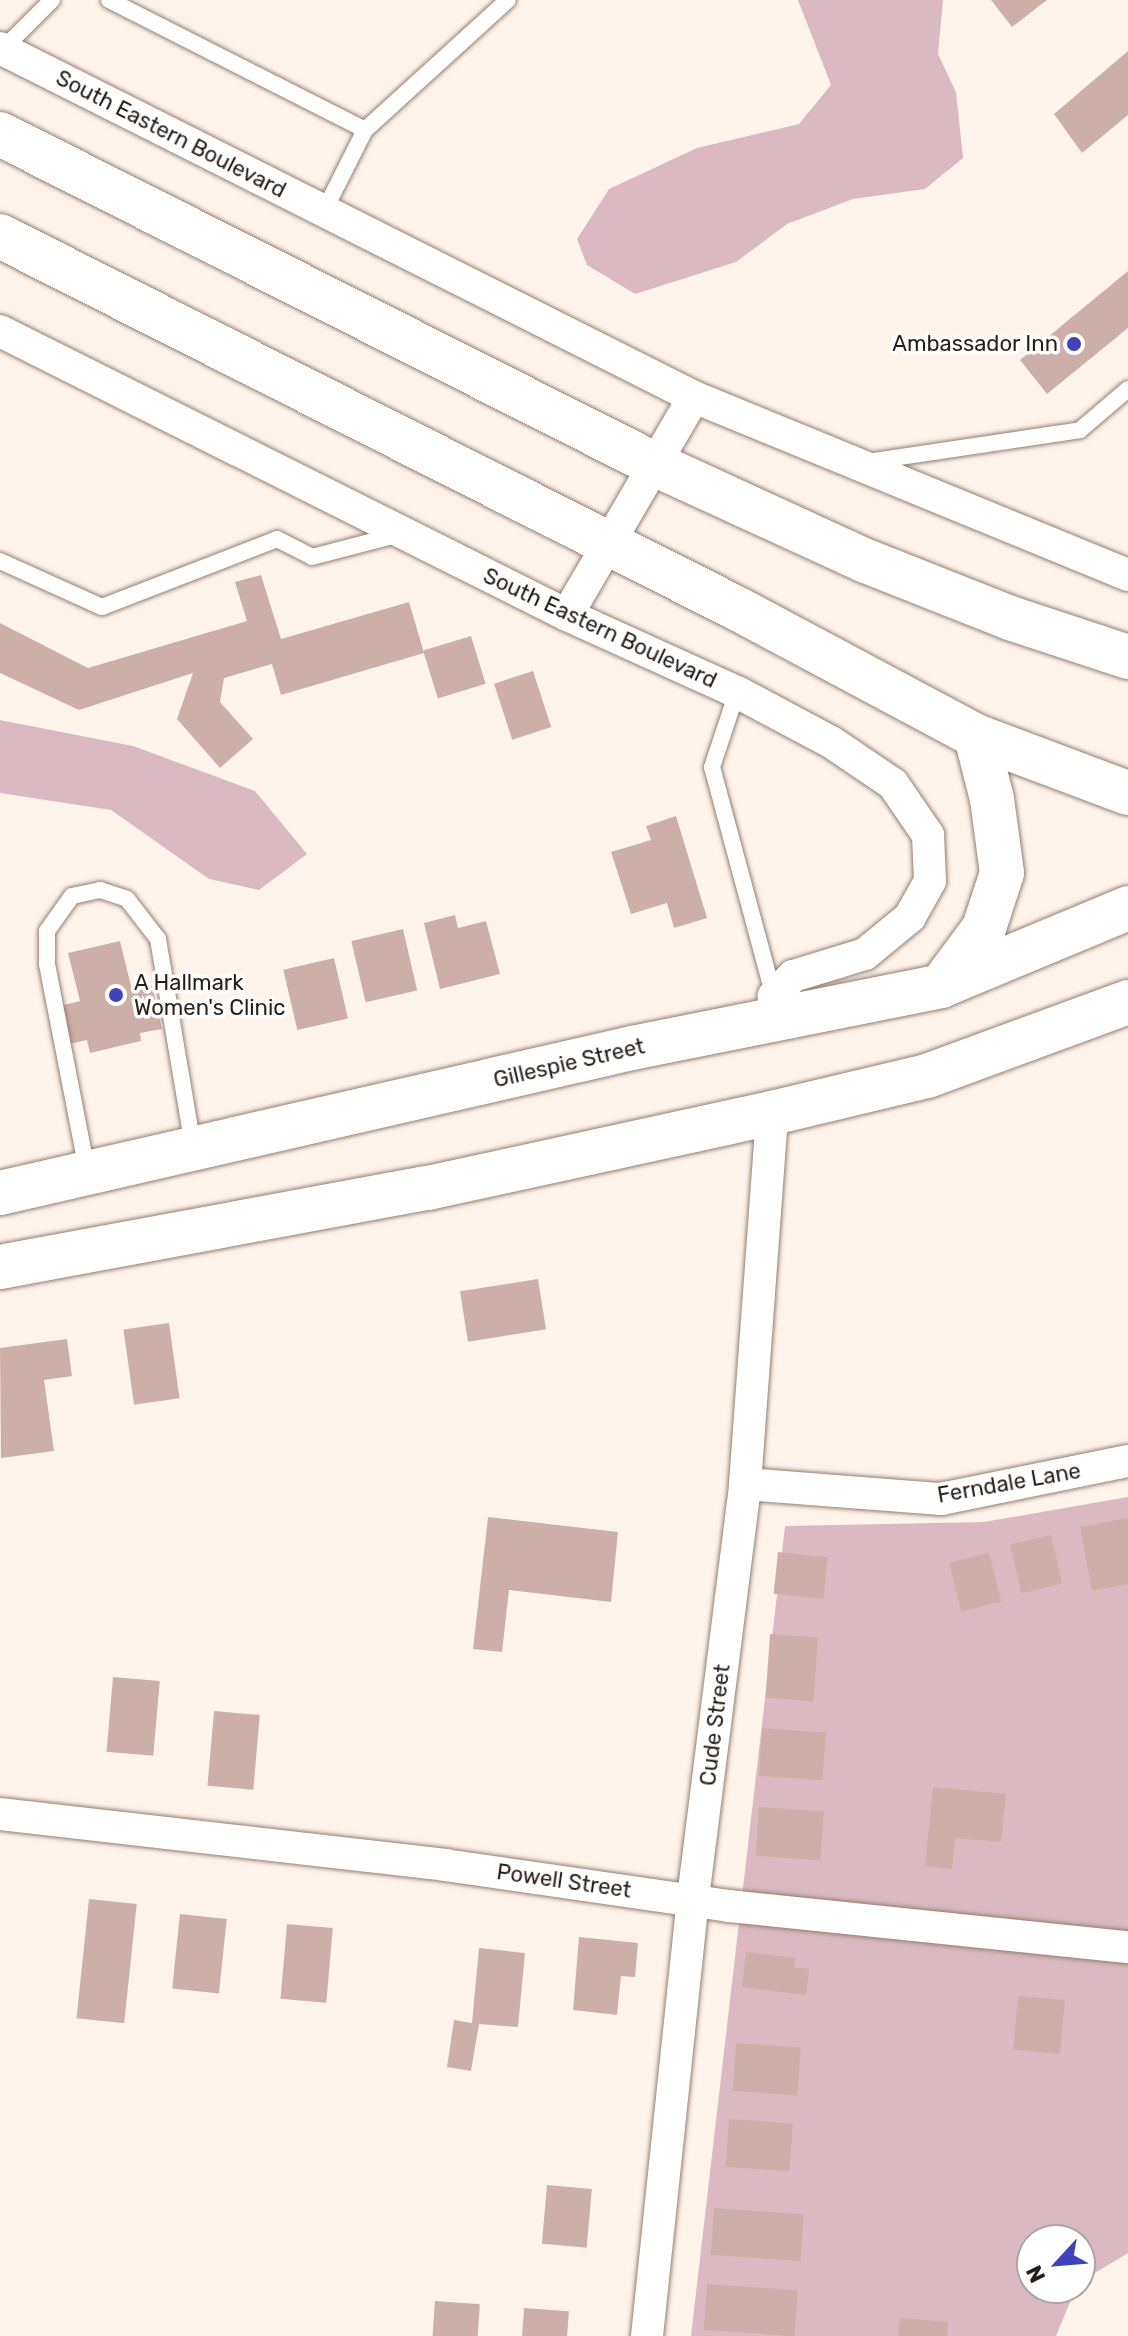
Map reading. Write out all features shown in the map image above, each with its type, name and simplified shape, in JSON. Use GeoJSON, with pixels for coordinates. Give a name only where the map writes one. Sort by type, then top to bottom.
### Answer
{"type":"FeatureCollection","features":[{"type":"Feature","properties":{"kind":"main road"},"geometry":{"type":"LineString","coordinates":[[0,134],[654,464],[866,561],[1010,618],[1128,657]]}},
{"type":"Feature","properties":{"kind":"main road"},"geometry":{"type":"LineString","coordinates":[[0,236],[610,544],[976,736],[1128,793]]}},
{"type":"Feature","properties":{"kind":"main road"},"geometry":{"type":"LineString","coordinates":[[941,986],[984,928],[1002,873],[976,736]]}},
{"type":"Feature","properties":{"kind":"main road","name":"Gillespie Street"},"geometry":{"type":"LineString","coordinates":[[0,1193],[632,1048],[774,1009],[941,986],[1128,908]]}},
{"type":"Feature","properties":{"kind":"main road"},"geometry":{"type":"LineString","coordinates":[[0,1267],[428,1188],[772,1113],[927,1076],[1128,1002]]}},
{"type":"Feature","properties":{"kind":"street","name":"South Eastern Boulevard"},"geometry":{"type":"LineString","coordinates":[[1,48],[694,397],[1128,575]]}},
{"type":"Feature","properties":{"kind":"street","name":"South Eastern Boulevard"},"geometry":{"type":"LineString","coordinates":[[0,331],[567,615],[737,692],[831,742],[893,784],[928,835],[930,881],[910,917],[865,954],[793,976],[774,1009]]}},
{"type":"Feature","properties":{"kind":"street"},"geometry":{"type":"LineString","coordinates":[[567,615],[694,397]]}},
{"type":"Feature","properties":{"kind":"street","name":"Cude Street"},"geometry":{"type":"LineString","coordinates":[[647,2336],[693,1898],[745,1484],[772,1113]]}},
{"type":"Feature","properties":{"kind":"street","name":"Ferndale Lane"},"geometry":{"type":"LineString","coordinates":[[745,1484],[941,1499],[1128,1461]]}},
{"type":"Feature","properties":{"kind":"street","name":"Powell Street"},"geometry":{"type":"LineString","coordinates":[[0,1814],[1128,1947]]}},
{"type":"Feature","properties":{"kind":"lane"},"geometry":{"type":"LineString","coordinates":[[1,48],[52,0]]}},
{"type":"Feature","properties":{"kind":"lane"},"geometry":{"type":"LineString","coordinates":[[109,0],[365,130]]}},
{"type":"Feature","properties":{"kind":"lane"},"geometry":{"type":"LineString","coordinates":[[324,211],[365,130],[508,0]]}},
{"type":"Feature","properties":{"kind":"lane"},"geometry":{"type":"LineString","coordinates":[[855,464],[1080,430],[1128,389]]}},
{"type":"Feature","properties":{"kind":"lane"},"geometry":{"type":"LineString","coordinates":[[0,561],[102,607],[277,539],[312,557],[402,533]]}},
{"type":"Feature","properties":{"kind":"lane"},"geometry":{"type":"LineString","coordinates":[[737,692],[712,767],[774,1009]]}},
{"type":"Feature","properties":{"kind":"lane"},"geometry":{"type":"LineString","coordinates":[[88,1172],[47,964],[47,931],[72,896],[100,890],[127,899],[158,939],[193,1149]]}},
{"type":"Feature","properties":{"kind":"shaded area"},"geometry":{"type":"Polygon","coordinates":[[[798,0],[943,0],[938,54],[956,92],[963,158],[925,189],[853,199],[787,224],[736,262],[635,294],[587,265],[577,239],[609,189],[697,148],[799,124],[831,85],[798,0]]]}},
{"type":"Feature","properties":{"kind":"shaded area"},"geometry":{"type":"Polygon","coordinates":[[[0,720],[133,746],[255,791],[307,854],[259,890],[209,879],[111,810],[0,793],[0,720]]]}},
{"type":"Feature","properties":{"kind":"shaded area"},"geometry":{"type":"Polygon","coordinates":[[[1128,1497],[1128,2253],[1096,2272],[1096,2224],[1016,2224],[1016,2304],[1069,2304],[1056,2336],[691,2336],[785,1526],[984,1522],[1128,1497]]]}},
{"type":"Feature","properties":{"kind":"building"},"geometry":{"type":"Polygon","coordinates":[[[991,0],[1047,0],[1012,27],[991,0]]]}},
{"type":"Feature","properties":{"kind":"building"},"geometry":{"type":"Polygon","coordinates":[[[1128,51],[1128,115],[1082,153],[1054,114],[1128,51]]]}},
{"type":"Feature","properties":{"kind":"building","name":"Ambassador Inn"},"geometry":{"type":"Polygon","coordinates":[[[1128,271],[1128,328],[1047,394],[1020,360],[1128,271]]]}},
{"type":"Feature","properties":{"kind":"building"},"geometry":{"type":"Polygon","coordinates":[[[261,575],[281,639],[409,602],[424,653],[281,695],[272,664],[224,678],[220,702],[253,739],[220,768],[177,719],[193,673],[79,710],[0,673],[0,623],[88,668],[247,621],[235,582],[261,575]]]}},
{"type":"Feature","properties":{"kind":"building"},"geometry":{"type":"Polygon","coordinates":[[[471,636],[486,684],[438,698],[423,651],[471,636]]]}},
{"type":"Feature","properties":{"kind":"building"},"geometry":{"type":"Polygon","coordinates":[[[533,671],[551,727],[512,740],[494,684],[533,671]]]}},
{"type":"Feature","properties":{"kind":"building"},"geometry":{"type":"Polygon","coordinates":[[[676,816],[707,918],[674,928],[667,903],[631,914],[611,852],[651,840],[646,826],[676,816]]]}},
{"type":"Feature","properties":{"kind":"building"},"geometry":{"type":"Polygon","coordinates":[[[455,915],[458,928],[486,921],[500,974],[440,989],[424,923],[455,915]]]}},
{"type":"Feature","properties":{"kind":"building"},"geometry":{"type":"Polygon","coordinates":[[[403,929],[417,990],[366,1002],[351,941],[403,929]]]}},
{"type":"Feature","properties":{"kind":"building","name":"A Hallmark Women's Clinic"},"geometry":{"type":"Polygon","coordinates":[[[120,941],[132,990],[152,986],[162,1029],[140,1033],[141,1041],[90,1053],[87,1040],[69,1044],[60,1006],[80,1001],[68,953],[120,941]]]}},
{"type":"Feature","properties":{"kind":"building"},"geometry":{"type":"Polygon","coordinates":[[[334,958],[348,1018],[297,1030],[283,970],[334,958]]]}},
{"type":"Feature","properties":{"kind":"building"},"geometry":{"type":"Polygon","coordinates":[[[538,1279],[546,1329],[468,1342],[460,1291],[538,1279]]]}},
{"type":"Feature","properties":{"kind":"building"},"geometry":{"type":"Polygon","coordinates":[[[169,1323],[180,1398],[134,1405],[123,1329],[169,1323]]]}},
{"type":"Feature","properties":{"kind":"building"},"geometry":{"type":"Polygon","coordinates":[[[67,1339],[72,1376],[44,1380],[54,1451],[1,1458],[0,1348],[67,1339]]]}},
{"type":"Feature","properties":{"kind":"building"},"geometry":{"type":"Polygon","coordinates":[[[488,1517],[618,1532],[611,1602],[509,1590],[502,1652],[473,1649],[488,1517]]]}},
{"type":"Feature","properties":{"kind":"building"},"geometry":{"type":"Polygon","coordinates":[[[1128,1518],[1128,1584],[1092,1591],[1080,1527],[1128,1518]]]}},
{"type":"Feature","properties":{"kind":"building"},"geometry":{"type":"Polygon","coordinates":[[[1051,1535],[1062,1584],[1021,1593],[1010,1544],[1051,1535]]]}},
{"type":"Feature","properties":{"kind":"building"},"geometry":{"type":"Polygon","coordinates":[[[778,1552],[828,1557],[823,1599],[774,1594],[778,1552]]]}},
{"type":"Feature","properties":{"kind":"building"},"geometry":{"type":"Polygon","coordinates":[[[989,1553],[1001,1602],[961,1611],[949,1563],[989,1553]]]}},
{"type":"Feature","properties":{"kind":"building"},"geometry":{"type":"Polygon","coordinates":[[[770,1634],[818,1637],[813,1701],[766,1698],[770,1634]]]}},
{"type":"Feature","properties":{"kind":"building"},"geometry":{"type":"Polygon","coordinates":[[[113,1677],[160,1681],[153,1756],[106,1752],[113,1677]]]}},
{"type":"Feature","properties":{"kind":"building"},"geometry":{"type":"Polygon","coordinates":[[[214,1711],[260,1715],[253,1790],[207,1786],[214,1711]]]}},
{"type":"Feature","properties":{"kind":"building"},"geometry":{"type":"Polygon","coordinates":[[[762,1728],[826,1732],[822,1780],[759,1776],[762,1728]]]}},
{"type":"Feature","properties":{"kind":"building"},"geometry":{"type":"Polygon","coordinates":[[[933,1787],[1006,1794],[1001,1842],[955,1838],[952,1869],[925,1866],[933,1787]]]}},
{"type":"Feature","properties":{"kind":"building"},"geometry":{"type":"Polygon","coordinates":[[[759,1807],[824,1812],[820,1860],[756,1856],[759,1807]]]}},
{"type":"Feature","properties":{"kind":"building"},"geometry":{"type":"Polygon","coordinates":[[[89,1899],[137,1904],[124,2023],[76,2018],[89,1899]]]}},
{"type":"Feature","properties":{"kind":"building"},"geometry":{"type":"Polygon","coordinates":[[[180,1914],[227,1919],[219,1994],[172,1989],[180,1914]]]}},
{"type":"Feature","properties":{"kind":"building"},"geometry":{"type":"Polygon","coordinates":[[[287,1924],[333,1928],[326,2003],[280,1999],[287,1924]]]}},
{"type":"Feature","properties":{"kind":"building"},"geometry":{"type":"Polygon","coordinates":[[[579,1937],[638,1943],[635,1977],[621,1976],[617,2015],[573,2010],[579,1937]]]}},
{"type":"Feature","properties":{"kind":"building"},"geometry":{"type":"Polygon","coordinates":[[[479,1948],[525,1953],[518,2027],[479,2024],[471,2071],[447,2067],[454,2020],[472,2023],[479,1948]]]}},
{"type":"Feature","properties":{"kind":"building"},"geometry":{"type":"Polygon","coordinates":[[[746,1952],[796,1958],[794,1967],[809,1969],[806,1995],[742,1987],[746,1952]]]}},
{"type":"Feature","properties":{"kind":"building"},"geometry":{"type":"Polygon","coordinates":[[[1018,1996],[1065,2000],[1060,2054],[1013,2050],[1018,1996]]]}},
{"type":"Feature","properties":{"kind":"building"},"geometry":{"type":"Polygon","coordinates":[[[736,2043],[801,2048],[797,2095],[733,2091],[736,2043]]]}},
{"type":"Feature","properties":{"kind":"building"},"geometry":{"type":"Polygon","coordinates":[[[729,2119],[793,2123],[789,2171],[726,2167],[729,2119]]]}},
{"type":"Feature","properties":{"kind":"building"},"geometry":{"type":"Polygon","coordinates":[[[547,2185],[592,2189],[587,2248],[542,2244],[547,2185]]]}},
{"type":"Feature","properties":{"kind":"building"},"geometry":{"type":"Polygon","coordinates":[[[714,2208],[804,2214],[801,2261],[711,2255],[714,2208]]]}},
{"type":"Feature","properties":{"kind":"building"},"geometry":{"type":"Polygon","coordinates":[[[707,2284],[798,2290],[795,2336],[704,2330],[707,2284]]]}},
{"type":"Feature","properties":{"kind":"building"},"geometry":{"type":"Polygon","coordinates":[[[435,2301],[480,2304],[478,2336],[433,2336],[435,2301]]]}},
{"type":"Feature","properties":{"kind":"building"},"geometry":{"type":"Polygon","coordinates":[[[524,2308],[569,2311],[567,2336],[522,2336],[524,2308]]]}},
{"type":"Feature","properties":{"kind":"building"},"geometry":{"type":"Polygon","coordinates":[[[900,2318],[948,2322],[947,2336],[898,2336],[900,2318]]]}},
{"type":"Feature","properties":{"kind":"place","name":"Ambassador Inn"},"geometry":{"type":"Point","coordinates":[1074,344]}},
{"type":"Feature","properties":{"kind":"place","name":"A Hallmark Women's Clinic"},"geometry":{"type":"Point","coordinates":[116,995]}}]}
